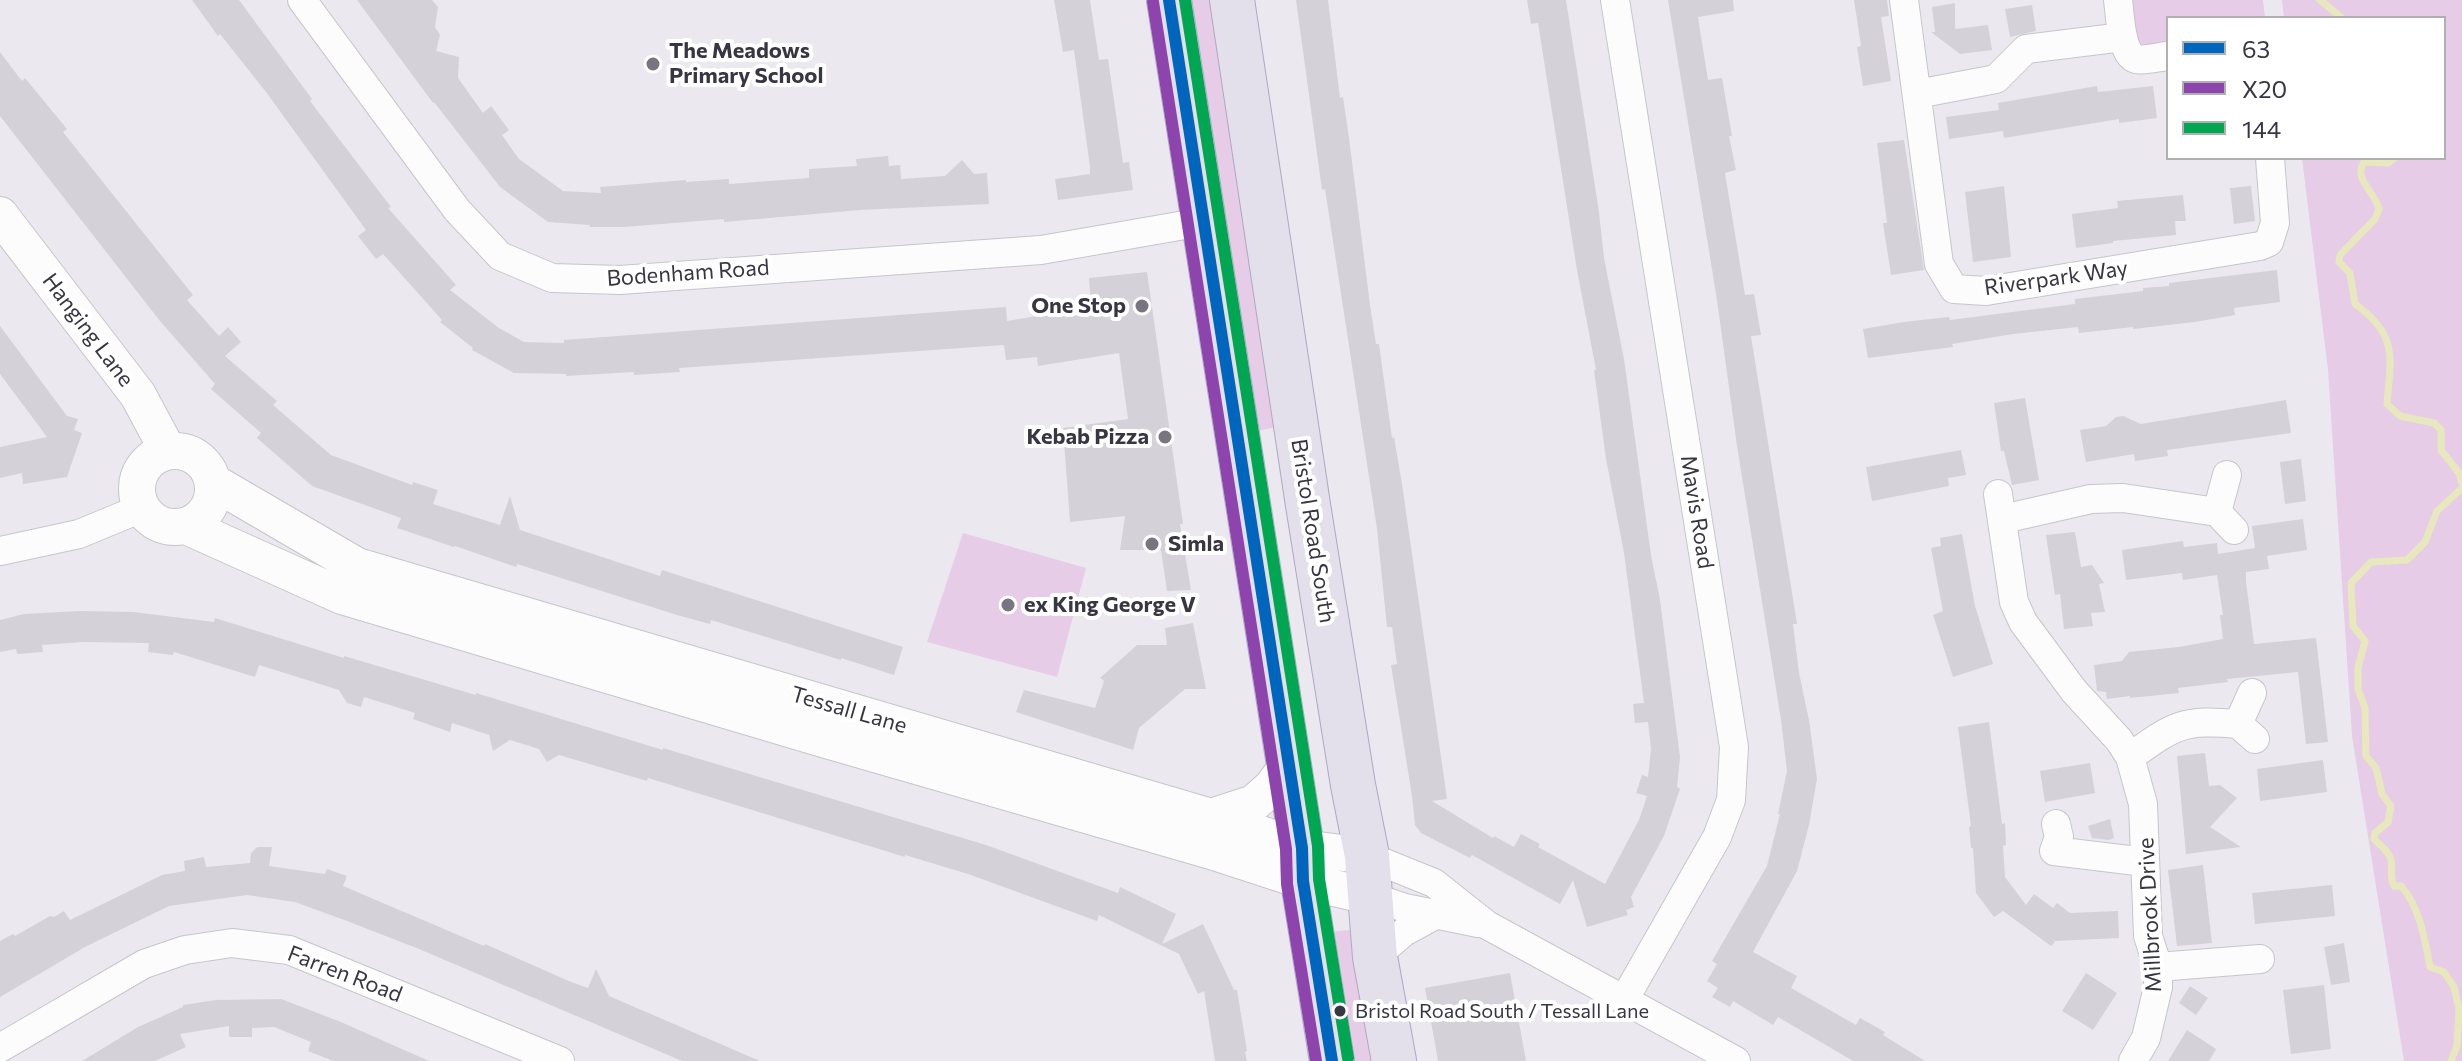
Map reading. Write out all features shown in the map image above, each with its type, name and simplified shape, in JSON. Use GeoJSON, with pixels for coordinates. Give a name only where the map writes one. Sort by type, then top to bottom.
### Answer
{"type":"FeatureCollection","features":[{"type":"Feature","properties":{"kind":"highway"},"geometry":{"type":"LineString","coordinates":[[1169,0],[1288,765],[1375,957],[1394,1061]]}},
{"type":"Feature","properties":{"kind":"highway","name":"Bristol Road South"},"geometry":{"type":"LineString","coordinates":[[1232,0],[1308,505],[1296,556],[1335,867]]}},
{"type":"Feature","properties":{"kind":"highway"},"geometry":{"type":"LineString","coordinates":[[1257,563],[1265,500],[1262,466],[1273,452],[1287,443],[1299,443]]}},
{"type":"Feature","properties":{"kind":"highway"},"geometry":{"type":"LineString","coordinates":[[1332,1061],[1335,867]]}},
{"type":"Feature","properties":{"kind":"street","name":"Bodenham Road"},"geometry":{"type":"LineString","coordinates":[[302,0],[457,210],[500,256],[552,278],[620,280],[1041,250],[1202,222]]}},
{"type":"Feature","properties":{"kind":"street","name":"Mavis Road"},"geometry":{"type":"LineString","coordinates":[[1615,0],[1734,747],[1731,800],[1717,837],[1624,1000]]}},
{"type":"Feature","properties":{"kind":"street","name":"Riverpark Way"},"geometry":{"type":"LineString","coordinates":[[1904,0],[1939,264],[1954,289],[1986,291],[2260,246],[2269,242],[2275,223],[2270,160]]}},
{"type":"Feature","properties":{"kind":"street"},"geometry":{"type":"LineString","coordinates":[[2118,0],[2125,50],[2131,58],[2140,60],[2166,56]]}},
{"type":"Feature","properties":{"kind":"street"},"geometry":{"type":"LineString","coordinates":[[1917,94],[1996,79],[2026,49],[2123,37]]}},
{"type":"Feature","properties":{"kind":"street","name":"Hanging Lane"},"geometry":{"type":"LineString","coordinates":[[0,215],[138,395],[168,451]]}},
{"type":"Feature","properties":{"kind":"street"},"geometry":{"type":"LineString","coordinates":[[168,451],[193,454],[203,461],[213,482],[214,493],[205,514],[186,526],[161,525],[150,518],[137,497],[140,473],[147,462],[168,451]]}},
{"type":"Feature","properties":{"kind":"street","name":"Millbrook Drive"},"geometry":{"type":"LineString","coordinates":[[2133,1061],[2146,1038],[2156,996],[2158,967],[2148,936],[2143,804],[2130,757],[2119,740],[2074,691],[2023,622],[2014,602],[2000,506],[2123,498],[2226,521],[2227,475]]}},
{"type":"Feature","properties":{"kind":"street","name":"Tessall Lane"},"geometry":{"type":"LineString","coordinates":[[213,482],[357,566],[1211,817],[1335,867],[1405,908],[1487,925]]}},
{"type":"Feature","properties":{"kind":"street"},"geometry":{"type":"LineString","coordinates":[[0,551],[79,534],[142,508]]}},
{"type":"Feature","properties":{"kind":"street","name":"Tessall Lane"},"geometry":{"type":"LineString","coordinates":[[186,526],[342,596],[1196,847],[1434,883],[1487,925],[1736,1061]]}},
{"type":"Feature","properties":{"kind":"street"},"geometry":{"type":"LineString","coordinates":[[2130,757],[2163,733],[2181,725],[2201,721],[2246,732],[2252,693]]}},
{"type":"Feature","properties":{"kind":"street"},"geometry":{"type":"LineString","coordinates":[[1211,817],[1254,803],[1272,787],[1288,765]]}},
{"type":"Feature","properties":{"kind":"street"},"geometry":{"type":"LineString","coordinates":[[2056,824],[2059,837],[2054,851],[2145,862]]}},
{"type":"Feature","properties":{"kind":"street"},"geometry":{"type":"LineString","coordinates":[[1375,957],[1404,932],[1437,914]]}},
{"type":"Feature","properties":{"kind":"street","name":"Farren Road"},"geometry":{"type":"LineString","coordinates":[[0,1048],[144,964],[185,950],[232,943],[289,950],[560,1061]]}},
{"type":"Feature","properties":{"kind":"street"},"geometry":{"type":"LineString","coordinates":[[2158,967],[2260,959]]}},
{"type":"Feature","properties":{"kind":"shaded area"},"geometry":{"type":"Polygon","coordinates":[[[1183,0],[1223,0],[1286,425],[1248,433],[1183,0]]]}},
{"type":"Feature","properties":{"kind":"shaded area"},"geometry":{"type":"Polygon","coordinates":[[[2128,0],[2263,0],[2265,16],[2166,16],[2166,48],[2151,50],[2135,40],[2128,0]]]}},
{"type":"Feature","properties":{"kind":"shaded area"},"geometry":{"type":"Polygon","coordinates":[[[2282,0],[2462,0],[2462,1061],[2404,1061],[2352,736],[2328,370],[2302,160],[2446,160],[2446,16],[2284,16],[2282,0]]]}},
{"type":"Feature","properties":{"kind":"shaded area","name":"ex King George V"},"geometry":{"type":"Polygon","coordinates":[[[963,533],[1086,568],[1057,677],[927,642],[963,533]]]}},
{"type":"Feature","properties":{"kind":"shaded area"},"geometry":{"type":"Polygon","coordinates":[[[1352,930],[1384,1061],[1345,1061],[1326,944],[1336,931],[1352,930]]]}},
{"type":"Feature","properties":{"kind":"building"},"geometry":{"type":"Polygon","coordinates":[[[192,0],[239,0],[312,99],[310,101],[391,207],[388,208],[456,285],[450,290],[499,328],[524,342],[564,343],[564,340],[1006,307],[1007,321],[1091,307],[1089,278],[1147,272],[1191,590],[1167,591],[1161,550],[1120,550],[1125,516],[1070,522],[1063,428],[1128,419],[1119,353],[1038,366],[1037,357],[1006,360],[1004,345],[679,368],[680,372],[634,375],[634,372],[566,376],[514,373],[472,350],[440,322],[442,320],[383,254],[376,259],[358,236],[366,230],[266,92],[192,0]]]}},
{"type":"Feature","properties":{"kind":"building"},"geometry":{"type":"Polygon","coordinates":[[[357,0],[432,0],[438,7],[435,27],[440,35],[436,51],[459,57],[458,78],[483,113],[491,106],[509,130],[502,135],[519,159],[563,191],[601,193],[600,187],[686,180],[729,179],[729,184],[809,178],[809,169],[857,166],[856,159],[888,156],[889,166],[900,165],[901,179],[945,176],[962,160],[974,174],[987,173],[989,204],[624,227],[548,222],[500,187],[357,0]]]}},
{"type":"Feature","properties":{"kind":"building"},"geometry":{"type":"Polygon","coordinates":[[[1054,0],[1090,0],[1099,60],[1108,59],[1123,163],[1129,162],[1133,190],[1058,200],[1055,179],[1090,174],[1090,167],[1074,50],[1063,52],[1054,0]]]}},
{"type":"Feature","properties":{"kind":"building"},"geometry":{"type":"Polygon","coordinates":[[[1296,0],[1328,0],[1370,305],[1402,484],[1447,799],[1432,801],[1493,838],[1514,847],[1521,834],[1540,844],[1538,847],[1605,884],[1639,820],[1647,796],[1636,793],[1642,775],[1648,777],[1651,749],[1648,722],[1635,723],[1633,704],[1644,703],[1624,553],[1606,459],[1596,370],[1538,23],[1531,24],[1527,0],[1566,0],[1604,258],[1624,359],[1680,757],[1677,787],[1680,789],[1664,836],[1631,897],[1634,907],[1626,910],[1628,915],[1587,927],[1573,880],[1560,904],[1472,855],[1470,858],[1421,833],[1415,825],[1391,665],[1397,664],[1392,627],[1387,627],[1377,529],[1325,189],[1322,190],[1296,0]]]}},
{"type":"Feature","properties":{"kind":"building"},"geometry":{"type":"Polygon","coordinates":[[[1668,0],[1733,0],[1734,11],[1698,17],[1708,80],[1722,78],[1732,136],[1729,136],[1736,170],[1725,173],[1745,295],[1754,294],[1761,335],[1751,336],[1797,624],[1793,624],[1799,673],[1817,779],[1797,871],[1753,952],[1797,976],[1791,988],[1856,1025],[1860,1018],[1925,1061],[1853,1061],[1778,1017],[1773,1025],[1733,1001],[1730,1007],[1712,997],[1718,988],[1707,981],[1717,964],[1712,961],[1767,866],[1787,771],[1717,300],[1668,0]]]}},
{"type":"Feature","properties":{"kind":"building"},"geometry":{"type":"Polygon","coordinates":[[[1854,0],[1887,0],[1889,16],[1881,17],[1891,81],[1863,86],[1854,0]]]}},
{"type":"Feature","properties":{"kind":"building"},"geometry":{"type":"Polygon","coordinates":[[[1955,3],[1955,29],[1988,25],[1992,50],[1960,54],[1931,32],[1935,32],[1932,7],[1955,3]]]}},
{"type":"Feature","properties":{"kind":"building"},"geometry":{"type":"Polygon","coordinates":[[[2032,5],[2036,31],[2010,37],[2005,9],[2032,5]]]}},
{"type":"Feature","properties":{"kind":"building"},"geometry":{"type":"Polygon","coordinates":[[[0,52],[22,81],[25,78],[67,129],[63,132],[193,295],[187,300],[219,336],[228,327],[241,342],[225,356],[277,401],[273,405],[331,455],[412,485],[413,482],[438,490],[433,504],[500,525],[510,496],[520,530],[660,576],[662,570],[903,647],[894,675],[711,620],[710,624],[677,615],[454,547],[397,528],[401,518],[312,486],[257,438],[261,433],[211,389],[215,384],[160,321],[0,116],[0,52]]]}},
{"type":"Feature","properties":{"kind":"building"},"geometry":{"type":"Polygon","coordinates":[[[2097,86],[2098,92],[2153,86],[2157,118],[2119,123],[2119,119],[2004,138],[2003,131],[1949,139],[1946,117],[1999,110],[1998,103],[2097,86]]]}},
{"type":"Feature","properties":{"kind":"building"},"geometry":{"type":"Polygon","coordinates":[[[1904,140],[1924,270],[1891,275],[1883,223],[1887,223],[1877,143],[1904,140]]]}},
{"type":"Feature","properties":{"kind":"building"},"geometry":{"type":"Polygon","coordinates":[[[2004,186],[2011,257],[1973,262],[1965,192],[2004,186]]]}},
{"type":"Feature","properties":{"kind":"building"},"geometry":{"type":"Polygon","coordinates":[[[2251,186],[2255,221],[2234,224],[2230,188],[2251,186]]]}},
{"type":"Feature","properties":{"kind":"building"},"geometry":{"type":"Polygon","coordinates":[[[2183,195],[2186,221],[2175,221],[2176,235],[2076,248],[2072,214],[2118,208],[2117,201],[2183,195]]]}},
{"type":"Feature","properties":{"kind":"building"},"geometry":{"type":"Polygon","coordinates":[[[2277,270],[2280,302],[2234,308],[2235,315],[2133,329],[2079,333],[2078,327],[2013,334],[1952,344],[1953,347],[1868,358],[1863,329],[2075,304],[2075,299],[2143,291],[2143,288],[2169,286],[2169,283],[2277,270]]]}},
{"type":"Feature","properties":{"kind":"building"},"geometry":{"type":"Polygon","coordinates":[[[0,326],[67,416],[78,419],[74,430],[82,433],[67,477],[23,484],[22,473],[0,478],[0,447],[47,437],[0,374],[0,326]]]}},
{"type":"Feature","properties":{"kind":"building"},"geometry":{"type":"Polygon","coordinates":[[[2025,398],[2039,480],[2012,485],[2004,451],[2001,451],[1994,403],[2025,398]]]}},
{"type":"Feature","properties":{"kind":"building"},"geometry":{"type":"Polygon","coordinates":[[[2286,400],[2291,433],[2167,450],[2168,456],[2135,461],[2134,454],[2086,462],[2080,430],[2106,426],[2116,417],[2123,416],[2141,424],[2286,400]]]}},
{"type":"Feature","properties":{"kind":"building"},"geometry":{"type":"Polygon","coordinates":[[[1961,450],[1966,475],[1948,478],[1949,486],[1872,501],[1866,467],[1961,450]]]}},
{"type":"Feature","properties":{"kind":"building"},"geometry":{"type":"Polygon","coordinates":[[[2301,459],[2306,501],[2285,504],[2280,462],[2301,459]]]}},
{"type":"Feature","properties":{"kind":"building"},"geometry":{"type":"Polygon","coordinates":[[[2303,519],[2307,550],[2267,556],[2269,569],[2246,572],[2246,581],[2254,644],[2316,638],[2328,742],[2306,744],[2298,672],[2227,679],[2228,682],[2178,688],[2179,693],[2130,698],[2107,699],[2106,692],[2097,691],[2094,665],[2122,661],[2129,652],[2223,639],[2217,575],[2183,580],[2182,573],[2126,580],[2122,550],[2183,541],[2184,547],[2217,543],[2218,554],[2255,548],[2252,526],[2303,519]]]}},
{"type":"Feature","properties":{"kind":"building"},"geometry":{"type":"Polygon","coordinates":[[[2075,532],[2081,567],[2092,565],[2104,583],[2099,584],[2105,612],[2091,613],[2093,626],[2064,629],[2060,594],[2055,595],[2046,535],[2075,532]]]}},
{"type":"Feature","properties":{"kind":"building"},"geometry":{"type":"Polygon","coordinates":[[[1962,534],[1975,606],[1993,664],[1953,677],[1933,615],[1943,611],[1931,548],[1941,546],[1940,538],[1962,534]]]}},
{"type":"Feature","properties":{"kind":"building"},"geometry":{"type":"Polygon","coordinates":[[[133,612],[214,622],[215,618],[986,845],[1118,893],[1120,887],[1176,914],[1162,944],[1203,924],[1234,990],[1237,990],[1247,1061],[1215,1061],[1204,991],[1198,994],[1179,954],[1099,915],[1097,921],[968,874],[648,778],[647,781],[559,755],[547,762],[539,749],[510,740],[493,751],[489,735],[452,723],[450,732],[413,719],[415,713],[364,697],[361,707],[347,703],[339,690],[259,665],[255,677],[174,652],[173,655],[148,652],[149,643],[83,642],[42,645],[43,652],[17,654],[16,649],[0,652],[0,620],[24,614],[133,612]]]}},
{"type":"Feature","properties":{"kind":"building"},"geometry":{"type":"Polygon","coordinates":[[[1193,623],[1206,689],[1185,689],[1139,728],[1133,750],[1016,712],[1024,690],[1095,708],[1104,681],[1100,678],[1137,645],[1167,645],[1165,628],[1193,623]]]}},
{"type":"Feature","properties":{"kind":"building"},"geometry":{"type":"Polygon","coordinates":[[[1989,722],[2002,824],[2005,823],[2005,877],[2026,905],[2034,894],[2053,908],[2057,903],[2070,913],[2118,911],[2119,938],[2055,941],[2051,938],[2055,942],[2051,946],[2003,911],[1994,917],[1976,893],[1958,727],[1989,722]]]}},
{"type":"Feature","properties":{"kind":"building"},"geometry":{"type":"Polygon","coordinates":[[[2205,753],[2209,786],[2220,785],[2237,798],[2210,827],[2241,847],[2186,854],[2177,756],[2205,753]]]}},
{"type":"Feature","properties":{"kind":"building"},"geometry":{"type":"Polygon","coordinates":[[[2323,760],[2327,792],[2260,801],[2257,769],[2323,760]]]}},
{"type":"Feature","properties":{"kind":"building"},"geometry":{"type":"Polygon","coordinates":[[[2090,763],[2095,793],[2045,802],[2040,771],[2090,763]]]}},
{"type":"Feature","properties":{"kind":"building"},"geometry":{"type":"Polygon","coordinates":[[[2110,819],[2114,838],[2092,838],[2088,826],[2110,819]]]}},
{"type":"Feature","properties":{"kind":"building"},"geometry":{"type":"Polygon","coordinates":[[[257,847],[272,847],[269,866],[325,874],[327,869],[347,876],[343,886],[571,982],[588,988],[596,969],[609,996],[760,1061],[682,1061],[347,921],[295,902],[247,895],[169,906],[85,947],[0,997],[0,941],[50,916],[64,911],[70,920],[162,875],[185,871],[184,861],[204,857],[206,867],[250,863],[251,853],[257,847]]]}},
{"type":"Feature","properties":{"kind":"building"},"geometry":{"type":"Polygon","coordinates":[[[2203,865],[2212,943],[2177,946],[2168,870],[2203,865]]]}},
{"type":"Feature","properties":{"kind":"building"},"geometry":{"type":"Polygon","coordinates":[[[2332,885],[2335,916],[2255,924],[2252,893],[2332,885]]]}},
{"type":"Feature","properties":{"kind":"building"},"geometry":{"type":"Polygon","coordinates":[[[2344,943],[2350,982],[2331,985],[2324,947],[2344,943]]]}},
{"type":"Feature","properties":{"kind":"building"},"geometry":{"type":"Polygon","coordinates":[[[1510,973],[1526,1061],[1438,1061],[1425,988],[1510,973]]]}},
{"type":"Feature","properties":{"kind":"building"},"geometry":{"type":"Polygon","coordinates":[[[2086,973],[2117,993],[2093,1030],[2062,1011],[2086,973]]]}},
{"type":"Feature","properties":{"kind":"building"},"geometry":{"type":"Polygon","coordinates":[[[2324,985],[2331,1049],[2291,1054],[2283,990],[2324,985]]]}},
{"type":"Feature","properties":{"kind":"building"},"geometry":{"type":"Polygon","coordinates":[[[2190,986],[2208,998],[2196,1015],[2179,1003],[2190,986]]]}},
{"type":"Feature","properties":{"kind":"building"},"geometry":{"type":"Polygon","coordinates":[[[281,999],[429,1061],[333,1061],[308,1051],[311,1042],[274,1027],[252,1028],[252,1037],[229,1037],[229,1026],[180,1034],[186,1047],[155,1061],[82,1061],[138,1027],[183,1005],[216,1000],[281,999]]]}},
{"type":"Feature","properties":{"kind":"building"},"geometry":{"type":"Polygon","coordinates":[[[2187,1030],[2216,1049],[2209,1061],[2168,1061],[2187,1030]]]}},
{"type":"Feature","properties":{"kind":"waterway"},"geometry":{"type":"LineString","coordinates":[[2320,0],[2340,16]]}},
{"type":"Feature","properties":{"kind":"waterway"},"geometry":{"type":"LineString","coordinates":[[2392,160],[2388,163],[2364,162],[2361,174],[2379,209],[2375,219],[2340,255],[2339,262],[2350,273],[2355,304],[2379,326],[2389,348],[2387,404],[2400,416],[2434,423],[2441,430],[2441,450],[2459,473],[2462,483]]}},
{"type":"Feature","properties":{"kind":"waterway"},"geometry":{"type":"LineString","coordinates":[[2451,1061],[2457,1046],[2459,1009],[2454,987],[2444,972],[2430,967],[2421,924],[2413,904],[2401,886],[2394,886],[2390,857],[2374,839],[2375,833],[2388,822],[2391,806],[2382,794],[2376,768],[2366,756],[2365,708],[2358,689],[2358,668],[2365,641],[2353,626],[2351,583],[2371,562],[2407,560],[2425,542],[2437,511],[2462,488]]}},
{"type":"Feature","properties":{"kind":"transit line","name":"63"},"geometry":{"type":"LineString","coordinates":[[1169,0],[1302,848],[1303,881],[1332,1061]]}},
{"type":"Feature","properties":{"kind":"transit line","name":"144"},"geometry":{"type":"LineString","coordinates":[[1185,0],[1318,846],[1319,879],[1348,1058]]}},
{"type":"Feature","properties":{"kind":"transit line","name":"X20"},"geometry":{"type":"LineString","coordinates":[[1153,2],[1286,849],[1287,884],[1316,1061]]}},
{"type":"Feature","properties":{"kind":"place","name":"The Meadows Primary School"},"geometry":{"type":"Point","coordinates":[653,64]}},
{"type":"Feature","properties":{"kind":"place","name":"One Stop"},"geometry":{"type":"Point","coordinates":[1142,306]}},
{"type":"Feature","properties":{"kind":"place","name":"Kebab Pizza"},"geometry":{"type":"Point","coordinates":[1165,437]}},
{"type":"Feature","properties":{"kind":"place","name":"Simla"},"geometry":{"type":"Point","coordinates":[1152,544]}},
{"type":"Feature","properties":{"kind":"place","name":"ex King George V"},"geometry":{"type":"Point","coordinates":[1008,605]}},
{"type":"Feature","properties":{"kind":"place","name":"Bristol Road South / Tessall Lane"},"geometry":{"type":"Point","coordinates":[1340,1011]}}]}
